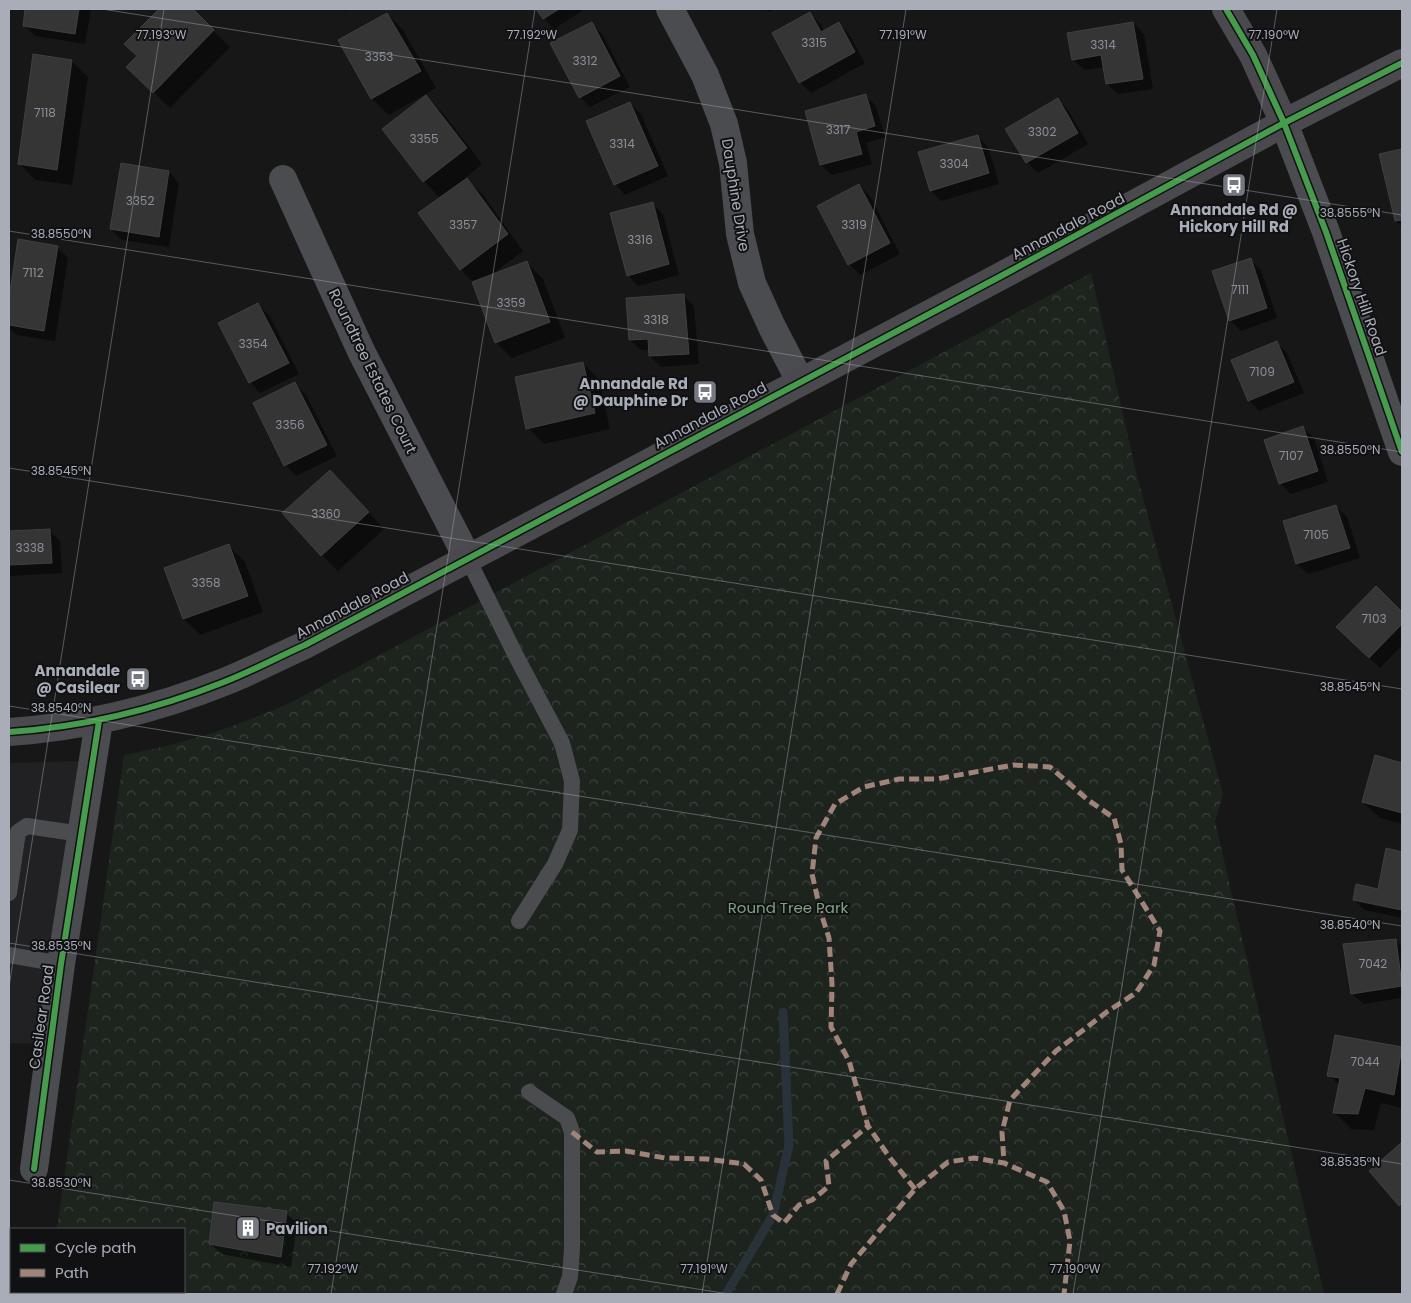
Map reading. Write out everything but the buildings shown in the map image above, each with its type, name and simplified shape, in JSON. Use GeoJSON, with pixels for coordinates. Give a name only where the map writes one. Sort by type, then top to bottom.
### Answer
{"type":"FeatureCollection","features":[{"type":"Feature","properties":{"kind":"main road"},"geometry":{"type":"LineString","coordinates":[[1226,9],[1253,55],[1284,123]]}},
{"type":"Feature","properties":{"kind":"main road","name":"Annandale Road"},"geometry":{"type":"LineString","coordinates":[[9,732],[41,730],[99,722],[162,704],[225,682],[305,645],[1001,276],[1284,123],[1402,64]]}},
{"type":"Feature","properties":{"kind":"street","name":"Dauphine Drive"},"geometry":{"type":"LineString","coordinates":[[670,9],[705,75],[724,124],[733,163],[740,234],[752,283],[772,328],[800,381]]}},
{"type":"Feature","properties":{"kind":"street","name":"Hickory Hill Road"},"geometry":{"type":"LineString","coordinates":[[1284,123],[1326,232],[1402,452]]}},
{"type":"Feature","properties":{"kind":"street","name":"Roundtree Estates Court"},"geometry":{"type":"LineString","coordinates":[[283,179],[361,351],[468,559]]}},
{"type":"Feature","properties":{"kind":"street","name":"Casilear Road"},"geometry":{"type":"LineString","coordinates":[[34,1169],[61,964],[99,722]]}},
{"type":"Feature","properties":{"kind":"lane"},"geometry":{"type":"LineString","coordinates":[[468,559],[562,743],[572,781],[570,830],[555,864],[519,921]]}},
{"type":"Feature","properties":{"kind":"lane"},"geometry":{"type":"LineString","coordinates":[[9,893],[18,832],[27,826],[81,834]]}},
{"type":"Feature","properties":{"kind":"lane"},"geometry":{"type":"LineString","coordinates":[[9,955],[61,964]]}},
{"type":"Feature","properties":{"kind":"lane"},"geometry":{"type":"LineString","coordinates":[[529,1092],[568,1118],[572,1132],[572,1249],[570,1277],[564,1294]]}},
{"type":"Feature","properties":{"kind":"shaded area"},"geometry":{"type":"Polygon","coordinates":[[[83,761],[38,1044],[9,1043],[9,763],[83,761]]]}},
{"type":"Feature","properties":{"kind":"green space","name":"Round Tree Park"},"geometry":{"type":"Polygon","coordinates":[[[1091,273],[1136,472],[1223,794],[1215,821],[1324,1294],[48,1294],[185,1293],[185,1228],[57,1228],[124,755],[168,746],[210,734],[292,702],[1091,273]]]}},
{"type":"Feature","properties":{"kind":"waterway"},"geometry":{"type":"LineString","coordinates":[[726,1294],[773,1215],[789,1145],[783,1012]]}},
{"type":"Feature","properties":{"kind":"marked path"},"geometry":{"type":"LineString","coordinates":[[915,1189],[890,1158],[868,1126],[849,1061],[831,1027],[832,984],[829,938],[812,874],[816,838],[835,804],[864,787],[899,779],[937,779],[1013,765],[1050,767],[1088,800],[1114,818],[1121,844],[1122,870],[1160,931],[1154,965],[1136,993],[1108,1011],[1056,1051],[1010,1100],[1002,1132],[1004,1163]]}},
{"type":"Feature","properties":{"kind":"marked path"},"geometry":{"type":"LineString","coordinates":[[572,1132],[597,1152],[626,1151],[665,1158],[707,1159],[744,1164],[761,1180],[773,1215],[784,1223],[799,1205],[812,1200],[829,1186],[826,1161],[868,1126]]}},
{"type":"Feature","properties":{"kind":"marked path"},"geometry":{"type":"LineString","coordinates":[[837,1294],[851,1264],[915,1189],[948,1162],[974,1158],[1004,1163],[1047,1182],[1064,1211],[1070,1241],[1064,1294]]}},
{"type":"Feature","properties":{"kind":"cycle path"},"geometry":{"type":"LineString","coordinates":[[1226,9],[1253,55],[1284,123],[1326,232],[1402,452]]}},
{"type":"Feature","properties":{"kind":"cycle path"},"geometry":{"type":"LineString","coordinates":[[9,732],[64,726],[145,709],[224,682],[305,645],[1001,276],[1284,123],[1402,63]]}},
{"type":"Feature","properties":{"kind":"cycle path"},"geometry":{"type":"LineString","coordinates":[[34,1169],[61,964],[99,721]]}},
{"type":"Feature","properties":{"kind":"place","name":"Annandale Rd @ Hickory Hill Rd"},"geometry":{"type":"Point","coordinates":[1234,185]}},
{"type":"Feature","properties":{"kind":"place","name":"Annandale Rd @ Dauphine Dr"},"geometry":{"type":"Point","coordinates":[705,392]}},
{"type":"Feature","properties":{"kind":"place","name":"Annandale @ Casilear"},"geometry":{"type":"Point","coordinates":[138,679]}},
{"type":"Feature","properties":{"kind":"place","name":"Pavilion"},"geometry":{"type":"Point","coordinates":[248,1228]}}]}
